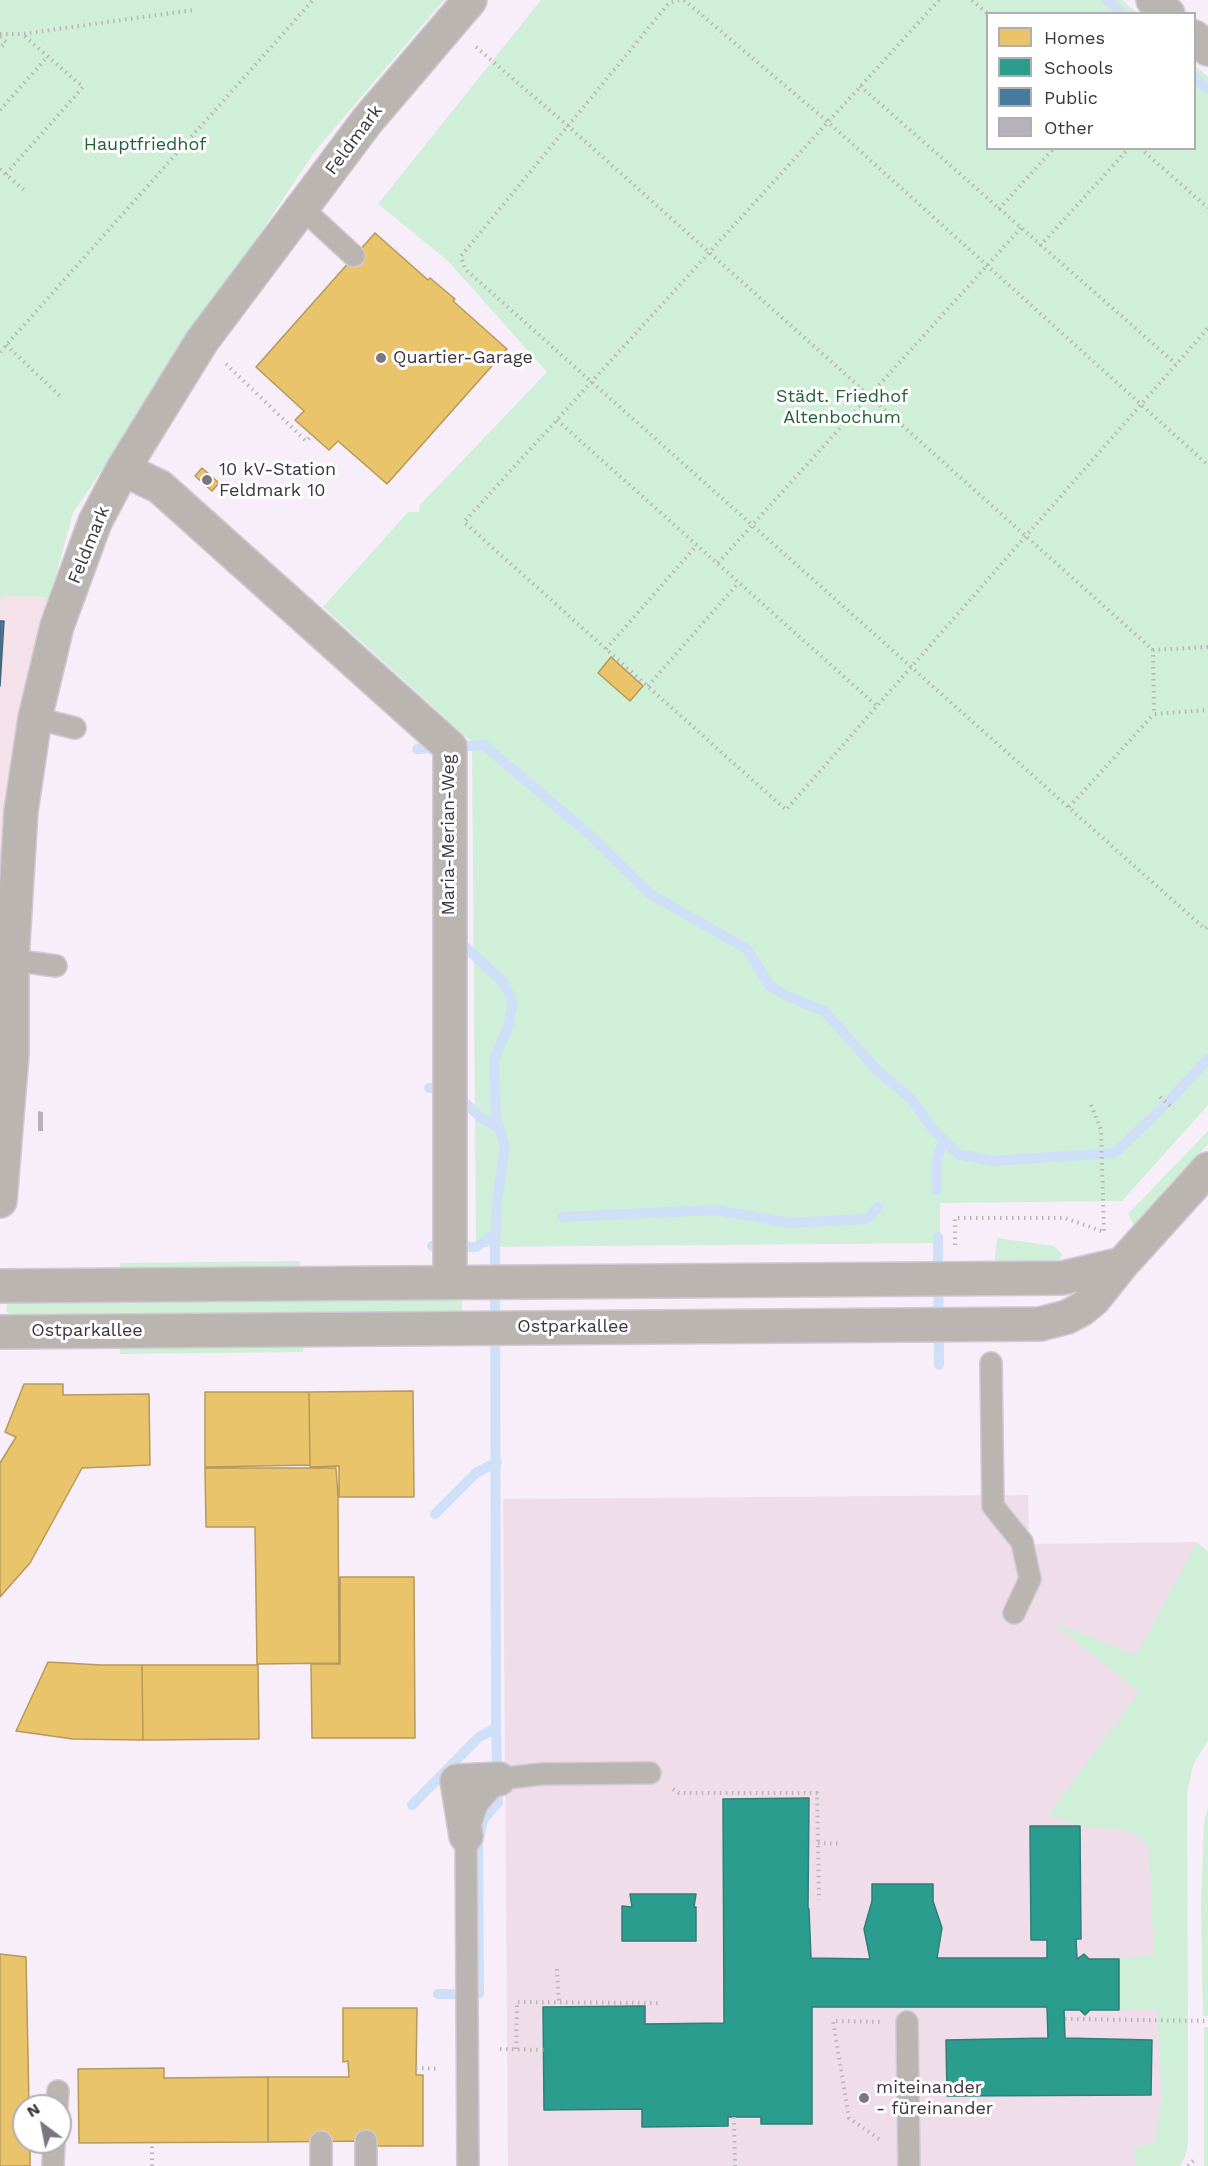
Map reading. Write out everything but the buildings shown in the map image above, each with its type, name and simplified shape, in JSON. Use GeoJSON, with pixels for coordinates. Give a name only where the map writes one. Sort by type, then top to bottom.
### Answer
{"type":"FeatureCollection","features":[{"type":"Feature","properties":{"kind":"street"},"geometry":{"type":"LineString","coordinates":[[1153,0],[1166,12]]}},
{"type":"Feature","properties":{"kind":"street","name":"Feldmark"},"geometry":{"type":"LineString","coordinates":[[0,1202],[12,1055],[12,960],[8,892],[35,718],[57,626],[95,522],[123,469],[202,340],[303,209],[367,121],[460,12]]}},
{"type":"Feature","properties":{"kind":"street"},"geometry":{"type":"LineString","coordinates":[[1196,39],[1208,49]]}},
{"type":"Feature","properties":{"kind":"street","name":"Maria-Merian-Weg"},"geometry":{"type":"LineString","coordinates":[[123,469],[160,487],[450,747],[450,1281]]}},
{"type":"Feature","properties":{"kind":"street","name":"Ostparkallee"},"geometry":{"type":"LineString","coordinates":[[0,1332],[1040,1324],[1067,1317],[1094,1299],[1122,1264],[1208,1169]]}},
{"type":"Feature","properties":{"kind":"street"},"geometry":{"type":"LineString","coordinates":[[0,1286],[1062,1278],[1122,1264]]}},
{"type":"Feature","properties":{"kind":"street"},"geometry":{"type":"LineString","coordinates":[[466,1836],[457,1781],[499,1779]]}},
{"type":"Feature","properties":{"kind":"lane"},"geometry":{"type":"LineString","coordinates":[[303,209],[354,256]]}},
{"type":"Feature","properties":{"kind":"lane"},"geometry":{"type":"LineString","coordinates":[[35,718],[75,728]]}},
{"type":"Feature","properties":{"kind":"lane"},"geometry":{"type":"LineString","coordinates":[[12,960],[56,966]]}},
{"type":"Feature","properties":{"kind":"lane"},"geometry":{"type":"LineString","coordinates":[[991,1363],[993,1506],[1022,1542],[1030,1579],[1014,1613]]}},
{"type":"Feature","properties":{"kind":"lane"},"geometry":{"type":"LineString","coordinates":[[468,2166],[466,1836],[477,1804],[499,1779],[541,1774],[650,1773]]}},
{"type":"Feature","properties":{"kind":"lane"},"geometry":{"type":"LineString","coordinates":[[908,2022],[909,2166]]}},
{"type":"Feature","properties":{"kind":"lane"},"geometry":{"type":"LineString","coordinates":[[366,2141],[366,2166]]}},
{"type":"Feature","properties":{"kind":"lane"},"geometry":{"type":"LineString","coordinates":[[321,2142],[321,2166]]}},
{"type":"Feature","properties":{"kind":"path"},"geometry":{"type":"LineString","coordinates":[[0,352],[313,0]]}},
{"type":"Feature","properties":{"kind":"path"},"geometry":{"type":"LineString","coordinates":[[1207,929],[465,269],[461,256],[669,3],[681,0],[828,122],[1208,465]]}},
{"type":"Feature","properties":{"kind":"path"},"geometry":{"type":"LineString","coordinates":[[939,0],[464,522],[786,810],[1208,328]]}},
{"type":"Feature","properties":{"kind":"path"},"geometry":{"type":"LineString","coordinates":[[972,0],[986,13]]}},
{"type":"Feature","properties":{"kind":"path"},"geometry":{"type":"LineString","coordinates":[[0,35],[193,10]]}},
{"type":"Feature","properties":{"kind":"path"},"geometry":{"type":"LineString","coordinates":[[460,12],[568,126],[1153,650],[1208,646]]}},
{"type":"Feature","properties":{"kind":"path"},"geometry":{"type":"LineString","coordinates":[[6,174],[83,87],[22,33]]}},
{"type":"Feature","properties":{"kind":"path"},"geometry":{"type":"LineString","coordinates":[[0,35],[6,42],[0,48]]}},
{"type":"Feature","properties":{"kind":"path"},"geometry":{"type":"LineString","coordinates":[[0,110],[48,56]]}},
{"type":"Feature","properties":{"kind":"path"},"geometry":{"type":"LineString","coordinates":[[860,86],[1176,364]]}},
{"type":"Feature","properties":{"kind":"path"},"geometry":{"type":"LineString","coordinates":[[999,209],[1052,150]]}},
{"type":"Feature","properties":{"kind":"path"},"geometry":{"type":"LineString","coordinates":[[1040,246],[1127,150]]}},
{"type":"Feature","properties":{"kind":"path"},"geometry":{"type":"LineString","coordinates":[[1142,150],[1208,208]]}},
{"type":"Feature","properties":{"kind":"path"},"geometry":{"type":"LineString","coordinates":[[0,169],[25,190]]}},
{"type":"Feature","properties":{"kind":"path"},"geometry":{"type":"LineString","coordinates":[[718,563],[1021,228]]}},
{"type":"Feature","properties":{"kind":"path"},"geometry":{"type":"LineString","coordinates":[[202,340],[306,441],[312,435]]}},
{"type":"Feature","properties":{"kind":"path"},"geometry":{"type":"LineString","coordinates":[[6,345],[60,396]]}},
{"type":"Feature","properties":{"kind":"path"},"geometry":{"type":"LineString","coordinates":[[557,420],[877,706]]}},
{"type":"Feature","properties":{"kind":"path"},"geometry":{"type":"LineString","coordinates":[[606,649],[697,545]]}},
{"type":"Feature","properties":{"kind":"path"},"geometry":{"type":"LineString","coordinates":[[648,686],[739,582]]}},
{"type":"Feature","properties":{"kind":"path"},"geometry":{"type":"LineString","coordinates":[[1069,807],[1154,714],[1153,650]]}},
{"type":"Feature","properties":{"kind":"path"},"geometry":{"type":"LineString","coordinates":[[1154,714],[1208,710]]}},
{"type":"Feature","properties":{"kind":"path"},"geometry":{"type":"LineString","coordinates":[[1160,1097],[1174,1109]]}},
{"type":"Feature","properties":{"kind":"path"},"geometry":{"type":"LineString","coordinates":[[1091,1105],[1101,1130],[1104,1232],[1122,1264]]}},
{"type":"Feature","properties":{"kind":"path"},"geometry":{"type":"LineString","coordinates":[[956,1278],[956,1218],[1065,1218],[1104,1232]]}},
{"type":"Feature","properties":{"kind":"path"},"geometry":{"type":"LineString","coordinates":[[650,1773],[679,1793],[817,1793],[819,1900]]}},
{"type":"Feature","properties":{"kind":"path"},"geometry":{"type":"LineString","coordinates":[[818,1843],[841,1844]]}},
{"type":"Feature","properties":{"kind":"path"},"geometry":{"type":"LineString","coordinates":[[557,1969],[559,2003]]}},
{"type":"Feature","properties":{"kind":"path"},"geometry":{"type":"LineString","coordinates":[[516,2049],[517,2002],[658,2003]]}},
{"type":"Feature","properties":{"kind":"path"},"geometry":{"type":"LineString","coordinates":[[1065,2019],[1208,2021]]}},
{"type":"Feature","properties":{"kind":"path"},"geometry":{"type":"LineString","coordinates":[[833,2022],[849,2118],[884,2142]]}},
{"type":"Feature","properties":{"kind":"path"},"geometry":{"type":"LineString","coordinates":[[500,2049],[544,2050]]}},
{"type":"Feature","properties":{"kind":"path"},"geometry":{"type":"LineString","coordinates":[[734,2117],[735,2166]]}},
{"type":"Feature","properties":{"kind":"path"},"geometry":{"type":"LineString","coordinates":[[152,2143],[152,2166]]}},
{"type":"Feature","properties":{"kind":"path"},"geometry":{"type":"LineString","coordinates":[[1188,2166],[1194,2160]]}},
{"type":"Feature","properties":{"kind":"shaded area"},"geometry":{"type":"Polygon","coordinates":[[[2,596],[50,597],[21,701],[8,788],[0,908],[0,600],[2,596]]]}},
{"type":"Feature","properties":{"kind":"shaded area"},"geometry":{"type":"Polygon","coordinates":[[[1028,1495],[1029,1544],[1197,1542],[1208,1552],[1208,1740],[1193,1765],[1187,1794],[1188,2141],[1186,2154],[1180,2166],[508,2166],[503,1499],[1028,1495]]]}},
{"type":"Feature","properties":{"kind":"green space","name":"Hauptfriedhof"},"geometry":{"type":"Polygon","coordinates":[[[0,0],[444,0],[315,151],[73,513],[50,597],[2,596],[0,600],[0,0]]]}},
{"type":"Feature","properties":{"kind":"green space","name":"Städt. Friedhof Altenbochum"},"geometry":{"type":"Polygon","coordinates":[[[541,0],[1122,0],[1136,12],[986,12],[986,150],[1196,150],[1196,66],[1208,77],[1208,1105],[1122,1201],[940,1203],[940,1243],[476,1247],[472,742],[323,607],[408,512],[419,512],[420,505],[547,372],[447,260],[378,204],[541,0]]]}},
{"type":"Feature","properties":{"kind":"green space"},"geometry":{"type":"Polygon","coordinates":[[[1208,1131],[1208,1144],[1134,1226],[1128,1214],[1208,1131]]]}},
{"type":"Feature","properties":{"kind":"green space"},"geometry":{"type":"Polygon","coordinates":[[[997,1238],[1054,1246],[1062,1254],[1058,1267],[994,1267],[997,1238]]]}},
{"type":"Feature","properties":{"kind":"green space"},"geometry":{"type":"Polygon","coordinates":[[[300,1261],[301,1273],[120,1275],[120,1263],[300,1261]]]}},
{"type":"Feature","properties":{"kind":"green space"},"geometry":{"type":"Polygon","coordinates":[[[462,1292],[462,1317],[13,1317],[6,1311],[7,1302],[462,1292]]]}},
{"type":"Feature","properties":{"kind":"green space"},"geometry":{"type":"Polygon","coordinates":[[[303,1339],[303,1352],[120,1354],[120,1341],[303,1339]]]}},
{"type":"Feature","properties":{"kind":"green space"},"geometry":{"type":"Polygon","coordinates":[[[1197,1542],[1208,1552],[1208,1740],[1195,1760],[1187,1794],[1188,2141],[1186,2154],[1180,2166],[1136,2166],[1133,2148],[1154,2143],[1162,2100],[1157,2009],[1119,2010],[1119,1959],[1154,1954],[1149,1848],[1134,1832],[1080,1826],[1048,1815],[1139,1692],[1051,1621],[1136,1655],[1197,1542]]]}},
{"type":"Feature","properties":{"kind":"green space"},"geometry":{"type":"Polygon","coordinates":[[[1208,1807],[1208,2016],[1203,2016],[1201,1907],[1204,1821],[1208,1807]]]}},
{"type":"Feature","properties":{"kind":"green space"},"geometry":{"type":"Polygon","coordinates":[[[1204,2027],[1208,2027],[1208,2166],[1204,2166],[1204,2027]]]}},
{"type":"Feature","properties":{"kind":"waterway"},"geometry":{"type":"LineString","coordinates":[[1107,0],[1121,12]]}},
{"type":"Feature","properties":{"kind":"waterway"},"geometry":{"type":"LineString","coordinates":[[1196,79],[1208,89]]}},
{"type":"Feature","properties":{"kind":"waterway"},"geometry":{"type":"LineString","coordinates":[[417,749],[484,745],[590,835],[650,894],[747,949],[770,986],[787,996],[824,1011],[877,1070],[911,1099],[933,1129],[958,1154],[992,1161],[1115,1153],[1208,1059]]}},
{"type":"Feature","properties":{"kind":"waterway"},"geometry":{"type":"LineString","coordinates":[[438,1994],[479,1994],[478,1843],[483,1820],[498,1802],[495,1245],[497,1203],[505,1146],[496,1118],[494,1059],[508,1027],[513,1003],[504,983],[458,940]]}},
{"type":"Feature","properties":{"kind":"waterway"},"geometry":{"type":"LineString","coordinates":[[429,1088],[450,1088],[480,1117],[500,1129]]}},
{"type":"Feature","properties":{"kind":"waterway"},"geometry":{"type":"LineString","coordinates":[[937,1190],[937,1161],[943,1140]]}},
{"type":"Feature","properties":{"kind":"waterway"},"geometry":{"type":"LineString","coordinates":[[562,1217],[716,1210],[790,1223],[867,1219],[878,1207]]}},
{"type":"Feature","properties":{"kind":"waterway"},"geometry":{"type":"LineString","coordinates":[[432,1246],[476,1247],[496,1233]]}},
{"type":"Feature","properties":{"kind":"waterway"},"geometry":{"type":"LineString","coordinates":[[938,1237],[939,1365]]}},
{"type":"Feature","properties":{"kind":"waterway"},"geometry":{"type":"LineString","coordinates":[[435,1514],[476,1473],[497,1462]]}},
{"type":"Feature","properties":{"kind":"waterway"},"geometry":{"type":"LineString","coordinates":[[412,1805],[479,1737],[496,1728]]}},
{"type":"Feature","properties":{"kind":"place","name":"Quartier-Garage"},"geometry":{"type":"Point","coordinates":[381,358]}},
{"type":"Feature","properties":{"kind":"place","name":"10 kV-Station Feldmark 10"},"geometry":{"type":"Point","coordinates":[207,480]}},
{"type":"Feature","properties":{"kind":"place","name":"miteinander - füreinander"},"geometry":{"type":"Point","coordinates":[864,2098]}}]}
